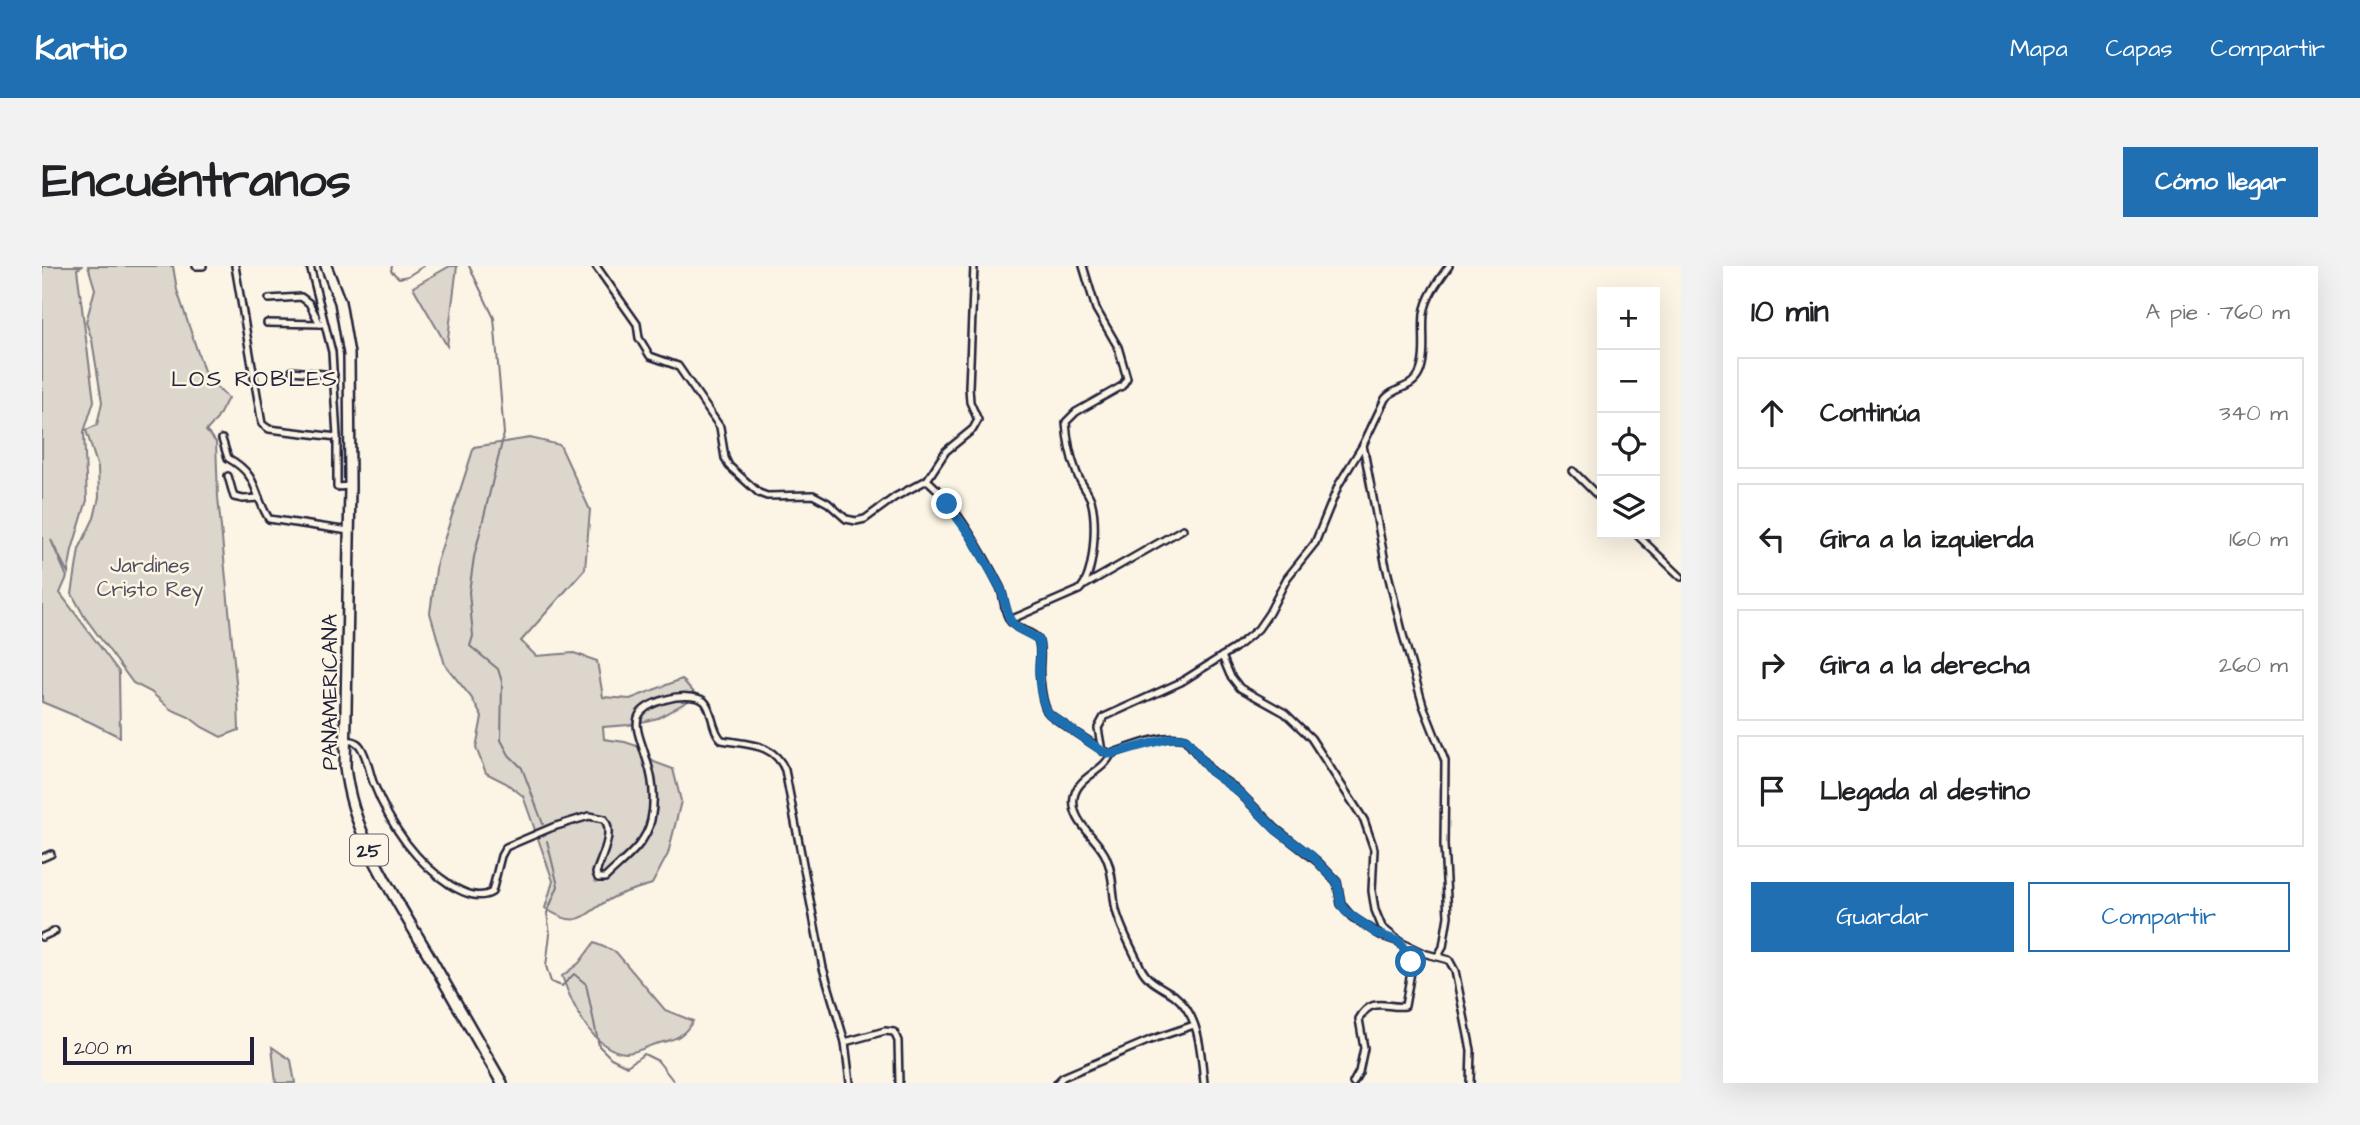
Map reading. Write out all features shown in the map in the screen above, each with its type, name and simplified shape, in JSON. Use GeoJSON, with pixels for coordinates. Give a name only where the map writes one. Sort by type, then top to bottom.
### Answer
{"type":"FeatureCollection","features":[{"type":"Feature","properties":{"kind":"main road","name":"PANAMERICANA"},"geometry":{"type":"LineString","coordinates":[[326,266],[340,302],[349,354],[347,781],[355,815],[368,848],[502,1083]]}},
{"type":"Feature","properties":{"kind":"street"},"geometry":{"type":"LineString","coordinates":[[196,266],[204,266]]}},
{"type":"Feature","properties":{"kind":"street"},"geometry":{"type":"LineString","coordinates":[[234,266],[262,424],[269,429],[337,437]]}},
{"type":"Feature","properties":{"kind":"street"},"geometry":{"type":"LineString","coordinates":[[310,266],[332,352],[337,487],[350,486]]}},
{"type":"Feature","properties":{"kind":"street"},"geometry":{"type":"LineString","coordinates":[[596,266],[637,324],[639,338],[650,356],[678,366],[720,427],[729,466],[759,493],[767,496],[813,495],[828,503],[846,519],[856,521],[865,519],[895,497],[927,480],[946,451],[973,429],[978,420],[970,402],[969,387],[974,266]]}},
{"type":"Feature","properties":{"kind":"street"},"geometry":{"type":"LineString","coordinates":[[1083,266],[1096,309],[1118,347],[1127,378],[1122,386],[1076,412],[1066,422],[1067,440],[1076,471],[1090,497],[1093,516],[1090,567],[1085,585]]}},
{"type":"Feature","properties":{"kind":"street"},"geometry":{"type":"LineString","coordinates":[[1102,751],[1098,727],[1104,717],[1171,687],[1222,656],[1251,636],[1269,614],[1287,578],[1315,543],[1339,484],[1389,394],[1411,384],[1419,374],[1426,303],[1449,266]]}},
{"type":"Feature","properties":{"kind":"street"},"geometry":{"type":"LineString","coordinates":[[269,299],[302,297],[323,324]]}},
{"type":"Feature","properties":{"kind":"street"},"geometry":{"type":"LineString","coordinates":[[267,323],[323,324]]}},
{"type":"Feature","properties":{"kind":"street"},"geometry":{"type":"LineString","coordinates":[[292,371],[334,376]]}},
{"type":"Feature","properties":{"kind":"street"},"geometry":{"type":"LineString","coordinates":[[222,439],[226,456],[246,469],[267,516],[273,522],[349,531]]}},
{"type":"Feature","properties":{"kind":"street"},"geometry":{"type":"LineString","coordinates":[[1363,445],[1385,562],[1403,635],[1428,720],[1445,761],[1444,845],[1448,916],[1445,942],[1438,956]]}},
{"type":"Feature","properties":{"kind":"street"},"geometry":{"type":"LineString","coordinates":[[1573,471],[1597,495]]}},
{"type":"Feature","properties":{"kind":"street"},"geometry":{"type":"LineString","coordinates":[[228,476],[234,497],[259,498]]}},
{"type":"Feature","properties":{"kind":"street"},"geometry":{"type":"LineString","coordinates":[[927,480],[939,491],[971,536],[1001,589],[1010,620],[1017,628],[1038,639],[1041,645],[1040,679],[1044,705],[1049,714],[1102,751],[1111,754],[1170,738],[1187,740],[1210,771],[1240,793],[1276,830],[1312,856],[1337,882],[1345,911],[1376,933],[1423,953],[1449,960],[1455,971],[1471,1050],[1470,1083]]}},
{"type":"Feature","properties":{"kind":"street"},"geometry":{"type":"LineString","coordinates":[[1010,620],[1079,590],[1182,529]]}},
{"type":"Feature","properties":{"kind":"street"},"geometry":{"type":"LineString","coordinates":[[1641,539],[1681,577]]}},
{"type":"Feature","properties":{"kind":"street"},"geometry":{"type":"LineString","coordinates":[[1222,656],[1240,688],[1284,713],[1311,738],[1364,820],[1374,849],[1372,891],[1375,910],[1382,927],[1400,942],[1409,956],[1412,966],[1408,1001],[1402,1008],[1384,1003],[1361,1015],[1358,1023],[1364,1041],[1364,1054],[1353,1083]]}},
{"type":"Feature","properties":{"kind":"street"},"geometry":{"type":"LineString","coordinates":[[346,740],[355,741],[362,749],[384,805],[412,852],[426,867],[460,891],[470,895],[484,895],[492,892],[500,856],[506,847],[553,827],[589,816],[600,818],[607,822],[609,827],[596,873],[598,878],[605,878],[641,844],[652,819],[653,791],[648,762],[635,727],[639,714],[668,699],[688,697],[702,700],[706,704],[717,736],[722,740],[772,751],[781,760],[788,783],[827,986],[845,1042],[850,1083]]}},
{"type":"Feature","properties":{"kind":"street"},"geometry":{"type":"LineString","coordinates":[[1111,754],[1108,760],[1078,787],[1074,798],[1075,807],[1086,831],[1107,858],[1116,910],[1143,971],[1188,1010],[1194,1025],[1204,1083]]}},
{"type":"Feature","properties":{"kind":"street"},"geometry":{"type":"LineString","coordinates":[[42,858],[51,854]]}},
{"type":"Feature","properties":{"kind":"street"},"geometry":{"type":"LineString","coordinates":[[42,937],[55,931]]}},
{"type":"Feature","properties":{"kind":"street"},"geometry":{"type":"LineString","coordinates":[[1057,1083],[1063,1077],[1150,1040],[1194,1025]]}},
{"type":"Feature","properties":{"kind":"street"},"geometry":{"type":"LineString","coordinates":[[845,1042],[885,1031],[894,1032],[898,1041],[898,1083]]}},
{"type":"Feature","properties":{"kind":"green space"},"geometry":{"type":"Polygon","coordinates":[[[42,266],[83,266],[77,269],[94,401],[84,432],[87,500],[68,573],[51,540],[67,577],[60,593],[119,672],[120,737],[42,702],[42,266]]]}},
{"type":"Feature","properties":{"kind":"green space","name":"Jardines Cristo Rey"},"geometry":{"type":"Polygon","coordinates":[[[88,266],[173,266],[177,290],[206,377],[228,398],[217,419],[206,431],[216,442],[218,497],[238,702],[239,730],[221,737],[189,717],[170,709],[151,692],[133,683],[84,616],[72,594],[79,549],[94,518],[99,497],[98,468],[86,430],[97,425],[102,402],[92,340],[86,322],[95,289],[88,266]]]}},
{"type":"Feature","properties":{"kind":"green space"},"geometry":{"type":"Polygon","coordinates":[[[450,266],[457,266],[447,346],[413,287],[450,266]]]}},
{"type":"Feature","properties":{"kind":"green space"},"geometry":{"type":"Polygon","coordinates":[[[530,438],[560,445],[590,510],[585,569],[521,641],[536,656],[574,653],[597,661],[603,697],[630,699],[682,679],[697,696],[658,718],[629,725],[603,727],[604,739],[643,748],[654,762],[673,769],[681,801],[668,854],[652,884],[619,895],[582,918],[575,919],[567,919],[545,908],[553,881],[523,796],[486,773],[476,748],[482,717],[471,697],[445,665],[430,613],[437,562],[474,447],[530,438]]]}},
{"type":"Feature","properties":{"kind":"green space"},"geometry":{"type":"Polygon","coordinates":[[[594,943],[616,952],[665,1010],[693,1021],[684,1032],[671,1040],[626,1053],[603,1044],[593,1035],[577,1011],[562,976],[579,963],[594,943]]]}},
{"type":"Feature","properties":{"kind":"green space"},"geometry":{"type":"Polygon","coordinates":[[[272,1047],[291,1060],[295,1083],[276,1083],[272,1047]]]}},
{"type":"Feature","properties":{"kind":"waterway"},"geometry":{"type":"LineString","coordinates":[[392,266],[391,271],[399,278],[424,266]]}},
{"type":"Feature","properties":{"kind":"waterway"},"geometry":{"type":"LineString","coordinates":[[469,266],[494,318],[504,434],[474,557],[469,592],[473,636],[470,646],[498,669],[502,682],[501,740],[509,755],[522,768],[543,824]]}},
{"type":"Feature","properties":{"kind":"waterway"},"geometry":{"type":"LineString","coordinates":[[547,841],[558,886],[547,913],[550,934],[546,966],[551,982],[562,986],[574,974],[586,984],[599,1046],[611,1058],[627,1066],[644,1054],[658,1061],[675,1083]]}},
{"type":"Feature","properties":{"kind":"district","name":"LOS ROBLES"},"geometry":{"type":"Point","coordinates":[255,378]}},
{"type":"Feature","properties":{"kind":"route"},"geometry":{"type":"LineString","coordinates":[[947,504],[971,536],[1001,589],[1010,620],[1017,628],[1035,635],[1041,645],[1040,679],[1044,705],[1049,714],[1102,751],[1111,754],[1170,738],[1187,740],[1210,771],[1240,793],[1276,830],[1312,856],[1337,882],[1345,911],[1376,933],[1400,942],[1411,962]]}}]}
